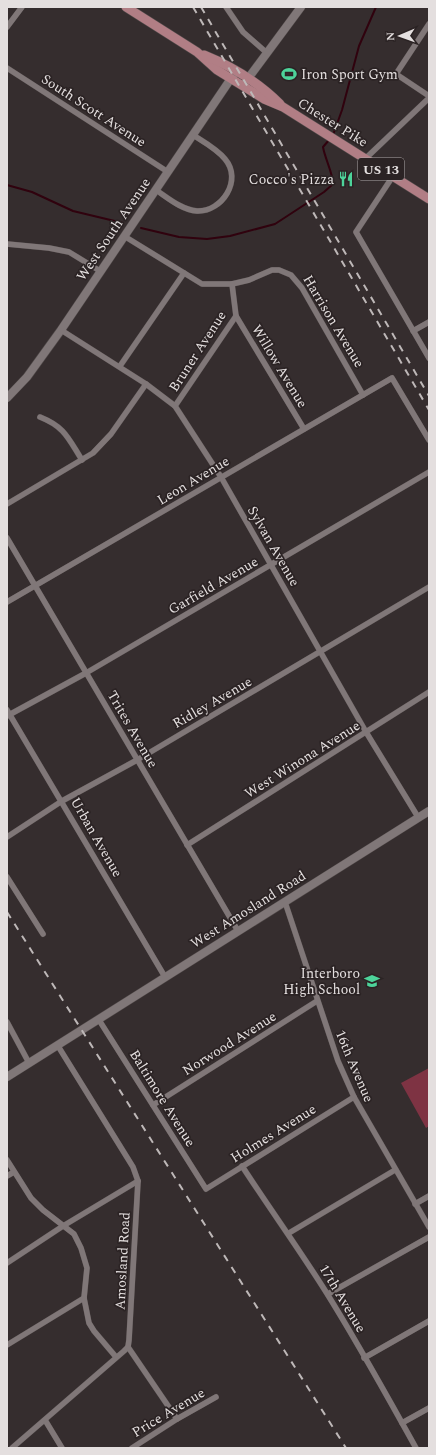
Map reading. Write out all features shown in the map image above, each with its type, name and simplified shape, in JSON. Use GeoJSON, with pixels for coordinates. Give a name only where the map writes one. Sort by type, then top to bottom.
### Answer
{"type":"FeatureCollection","features":[{"type":"Feature","properties":{"kind":"main road","name":"Chester Pike"},"geometry":{"type":"LineString","coordinates":[[126,7],[197,52],[217,70],[233,75],[245,83],[268,93],[283,107],[429,199]]}},
{"type":"Feature","properties":{"kind":"street"},"geometry":{"type":"LineString","coordinates":[[7,27],[22,7]]}},
{"type":"Feature","properties":{"kind":"street"},"geometry":{"type":"LineString","coordinates":[[226,7],[243,32],[267,53]]}},
{"type":"Feature","properties":{"kind":"street"},"geometry":{"type":"LineString","coordinates":[[245,83],[301,7]]}},
{"type":"Feature","properties":{"kind":"street"},"geometry":{"type":"LineString","coordinates":[[365,159],[429,97],[396,74],[429,24]]}},
{"type":"Feature","properties":{"kind":"street","name":"South Scott Avenue"},"geometry":{"type":"LineString","coordinates":[[7,68],[168,172]]}},
{"type":"Feature","properties":{"kind":"street","name":"West South Avenue"},"geometry":{"type":"LineString","coordinates":[[7,398],[27,377],[62,330],[100,271],[233,75]]}},
{"type":"Feature","properties":{"kind":"street"},"geometry":{"type":"LineString","coordinates":[[156,190],[176,203],[196,211],[212,209],[221,202],[228,193],[231,175],[226,160],[193,135]]}},
{"type":"Feature","properties":{"kind":"street"},"geometry":{"type":"LineString","coordinates":[[392,176],[356,232],[429,358]]}},
{"type":"Feature","properties":{"kind":"street","name":"Harrison Avenue"},"geometry":{"type":"LineString","coordinates":[[124,236],[202,284],[232,284],[249,280],[272,270],[284,270],[292,275],[302,288],[363,395]]}},
{"type":"Feature","properties":{"kind":"street"},"geometry":{"type":"LineString","coordinates":[[7,244],[49,248],[69,252],[100,271]]}},
{"type":"Feature","properties":{"kind":"street"},"geometry":{"type":"LineString","coordinates":[[120,366],[184,273]]}},
{"type":"Feature","properties":{"kind":"street","name":"Bruner Avenue"},"geometry":{"type":"LineString","coordinates":[[175,406],[236,316],[232,284]]}},
{"type":"Feature","properties":{"kind":"street","name":"Willow Avenue"},"geometry":{"type":"LineString","coordinates":[[236,316],[304,429]]}},
{"type":"Feature","properties":{"kind":"street"},"geometry":{"type":"LineString","coordinates":[[413,331],[429,322]]}},
{"type":"Feature","properties":{"kind":"street","name":"Sylvan Avenue"},"geometry":{"type":"LineString","coordinates":[[62,330],[120,366],[175,406],[221,477],[366,732],[418,817]]}},
{"type":"Feature","properties":{"kind":"street","name":"Leon Avenue"},"geometry":{"type":"LineString","coordinates":[[7,602],[392,378],[429,440]]}},
{"type":"Feature","properties":{"kind":"street"},"geometry":{"type":"LineString","coordinates":[[7,504],[93,453],[111,434],[146,384]]}},
{"type":"Feature","properties":{"kind":"street"},"geometry":{"type":"LineString","coordinates":[[40,417],[54,422],[63,430],[82,460]]}},
{"type":"Feature","properties":{"kind":"street","name":"Garfield Avenue"},"geometry":{"type":"LineString","coordinates":[[8,713],[86,673],[429,472]]}},
{"type":"Feature","properties":{"kind":"street","name":"Trites Avenue"},"geometry":{"type":"LineString","coordinates":[[7,538],[238,931]]}},
{"type":"Feature","properties":{"kind":"street","name":"Ridley Avenue"},"geometry":{"type":"LineString","coordinates":[[7,837],[62,801],[137,760],[429,587]]}},
{"type":"Feature","properties":{"kind":"street","name":"West Winona Avenue"},"geometry":{"type":"LineString","coordinates":[[187,845],[429,692]]}},
{"type":"Feature","properties":{"kind":"street","name":"Urban Avenue"},"geometry":{"type":"LineString","coordinates":[[8,713],[62,801],[165,977]]}},
{"type":"Feature","properties":{"kind":"street","name":"West Amosland Road"},"geometry":{"type":"LineString","coordinates":[[7,1078],[429,811]]}},
{"type":"Feature","properties":{"kind":"street"},"geometry":{"type":"LineString","coordinates":[[7,877],[43,934]]}},
{"type":"Feature","properties":{"kind":"street","name":"16th Avenue"},"geometry":{"type":"LineString","coordinates":[[285,902],[317,1002],[338,1061],[354,1097],[429,1227]]}},
{"type":"Feature","properties":{"kind":"street","name":"Norwood Avenue"},"geometry":{"type":"LineString","coordinates":[[153,1105],[317,1002]]}},
{"type":"Feature","properties":{"kind":"street","name":"Baltimore Avenue"},"geometry":{"type":"LineString","coordinates":[[99,1020],[206,1189]]}},
{"type":"Feature","properties":{"kind":"street"},"geometry":{"type":"LineString","coordinates":[[7,1022],[29,1063]]}},
{"type":"Feature","properties":{"kind":"street","name":"Amosland Road"},"geometry":{"type":"LineString","coordinates":[[58,1046],[133,1167],[138,1181],[128,1347]]}},
{"type":"Feature","properties":{"kind":"street","name":"Holmes Avenue"},"geometry":{"type":"LineString","coordinates":[[206,1189],[354,1097]]}},
{"type":"Feature","properties":{"kind":"street"},"geometry":{"type":"LineString","coordinates":[[7,1160],[35,1202],[62,1226],[74,1234],[81,1248],[87,1268],[84,1298],[89,1323],[116,1357]]}},
{"type":"Feature","properties":{"kind":"street","name":"17th Avenue"},"geometry":{"type":"LineString","coordinates":[[242,1166],[274,1216],[289,1233],[328,1294],[416,1448]]}},
{"type":"Feature","properties":{"kind":"street"},"geometry":{"type":"LineString","coordinates":[[289,1233],[395,1170]]}},
{"type":"Feature","properties":{"kind":"street"},"geometry":{"type":"LineString","coordinates":[[7,1176],[14,1172]]}},
{"type":"Feature","properties":{"kind":"street"},"geometry":{"type":"LineString","coordinates":[[7,1262],[62,1226],[138,1181]]}},
{"type":"Feature","properties":{"kind":"street"},"geometry":{"type":"LineString","coordinates":[[415,1204],[429,1196]]}},
{"type":"Feature","properties":{"kind":"street"},"geometry":{"type":"LineString","coordinates":[[328,1294],[429,1237]]}},
{"type":"Feature","properties":{"kind":"street"},"geometry":{"type":"LineString","coordinates":[[7,1345],[84,1298]]}},
{"type":"Feature","properties":{"kind":"street"},"geometry":{"type":"LineString","coordinates":[[364,1358],[429,1321]]}},
{"type":"Feature","properties":{"kind":"street"},"geometry":{"type":"LineString","coordinates":[[12,1448],[128,1347],[177,1419]]}},
{"type":"Feature","properties":{"kind":"street","name":"Price Avenue"},"geometry":{"type":"LineString","coordinates":[[132,1448],[177,1419],[216,1397]]}},
{"type":"Feature","properties":{"kind":"street"},"geometry":{"type":"LineString","coordinates":[[402,1423],[429,1408]]}},
{"type":"Feature","properties":{"kind":"street"},"geometry":{"type":"LineString","coordinates":[[45,1420],[62,1448]]}},
{"type":"Feature","properties":{"kind":"shaded area"},"geometry":{"type":"Polygon","coordinates":[[[429,1068],[429,1126],[426,1128],[401,1083],[429,1068]]]}},
{"type":"Feature","properties":{"kind":"waterway"},"geometry":{"type":"LineString","coordinates":[[333,135],[342,110],[359,46],[376,7]]}},
{"type":"Feature","properties":{"kind":"waterway"},"geometry":{"type":"LineString","coordinates":[[141,228],[179,237],[207,239],[230,236],[275,224],[324,192],[333,184],[332,175],[323,147],[329,140]]}},
{"type":"Feature","properties":{"kind":"waterway"},"geometry":{"type":"LineString","coordinates":[[7,185],[32,192],[73,211],[123,223]]}},
{"type":"Feature","properties":{"kind":"railway"},"geometry":{"type":"LineString","coordinates":[[193,7],[429,410]]}},
{"type":"Feature","properties":{"kind":"railway"},"geometry":{"type":"LineString","coordinates":[[201,7],[429,396]]}},
{"type":"Feature","properties":{"kind":"railway"},"geometry":{"type":"LineString","coordinates":[[7,912],[346,1448]]}},
{"type":"Feature","properties":{"kind":"place","name":"Iron Sport Gym"},"geometry":{"type":"Point","coordinates":[289,74]}},
{"type":"Feature","properties":{"kind":"place","name":"Cocco's Pizza"},"geometry":{"type":"Point","coordinates":[346,179]}},
{"type":"Feature","properties":{"kind":"place","name":"Interboro High School"},"geometry":{"type":"Point","coordinates":[372,981]}}]}
